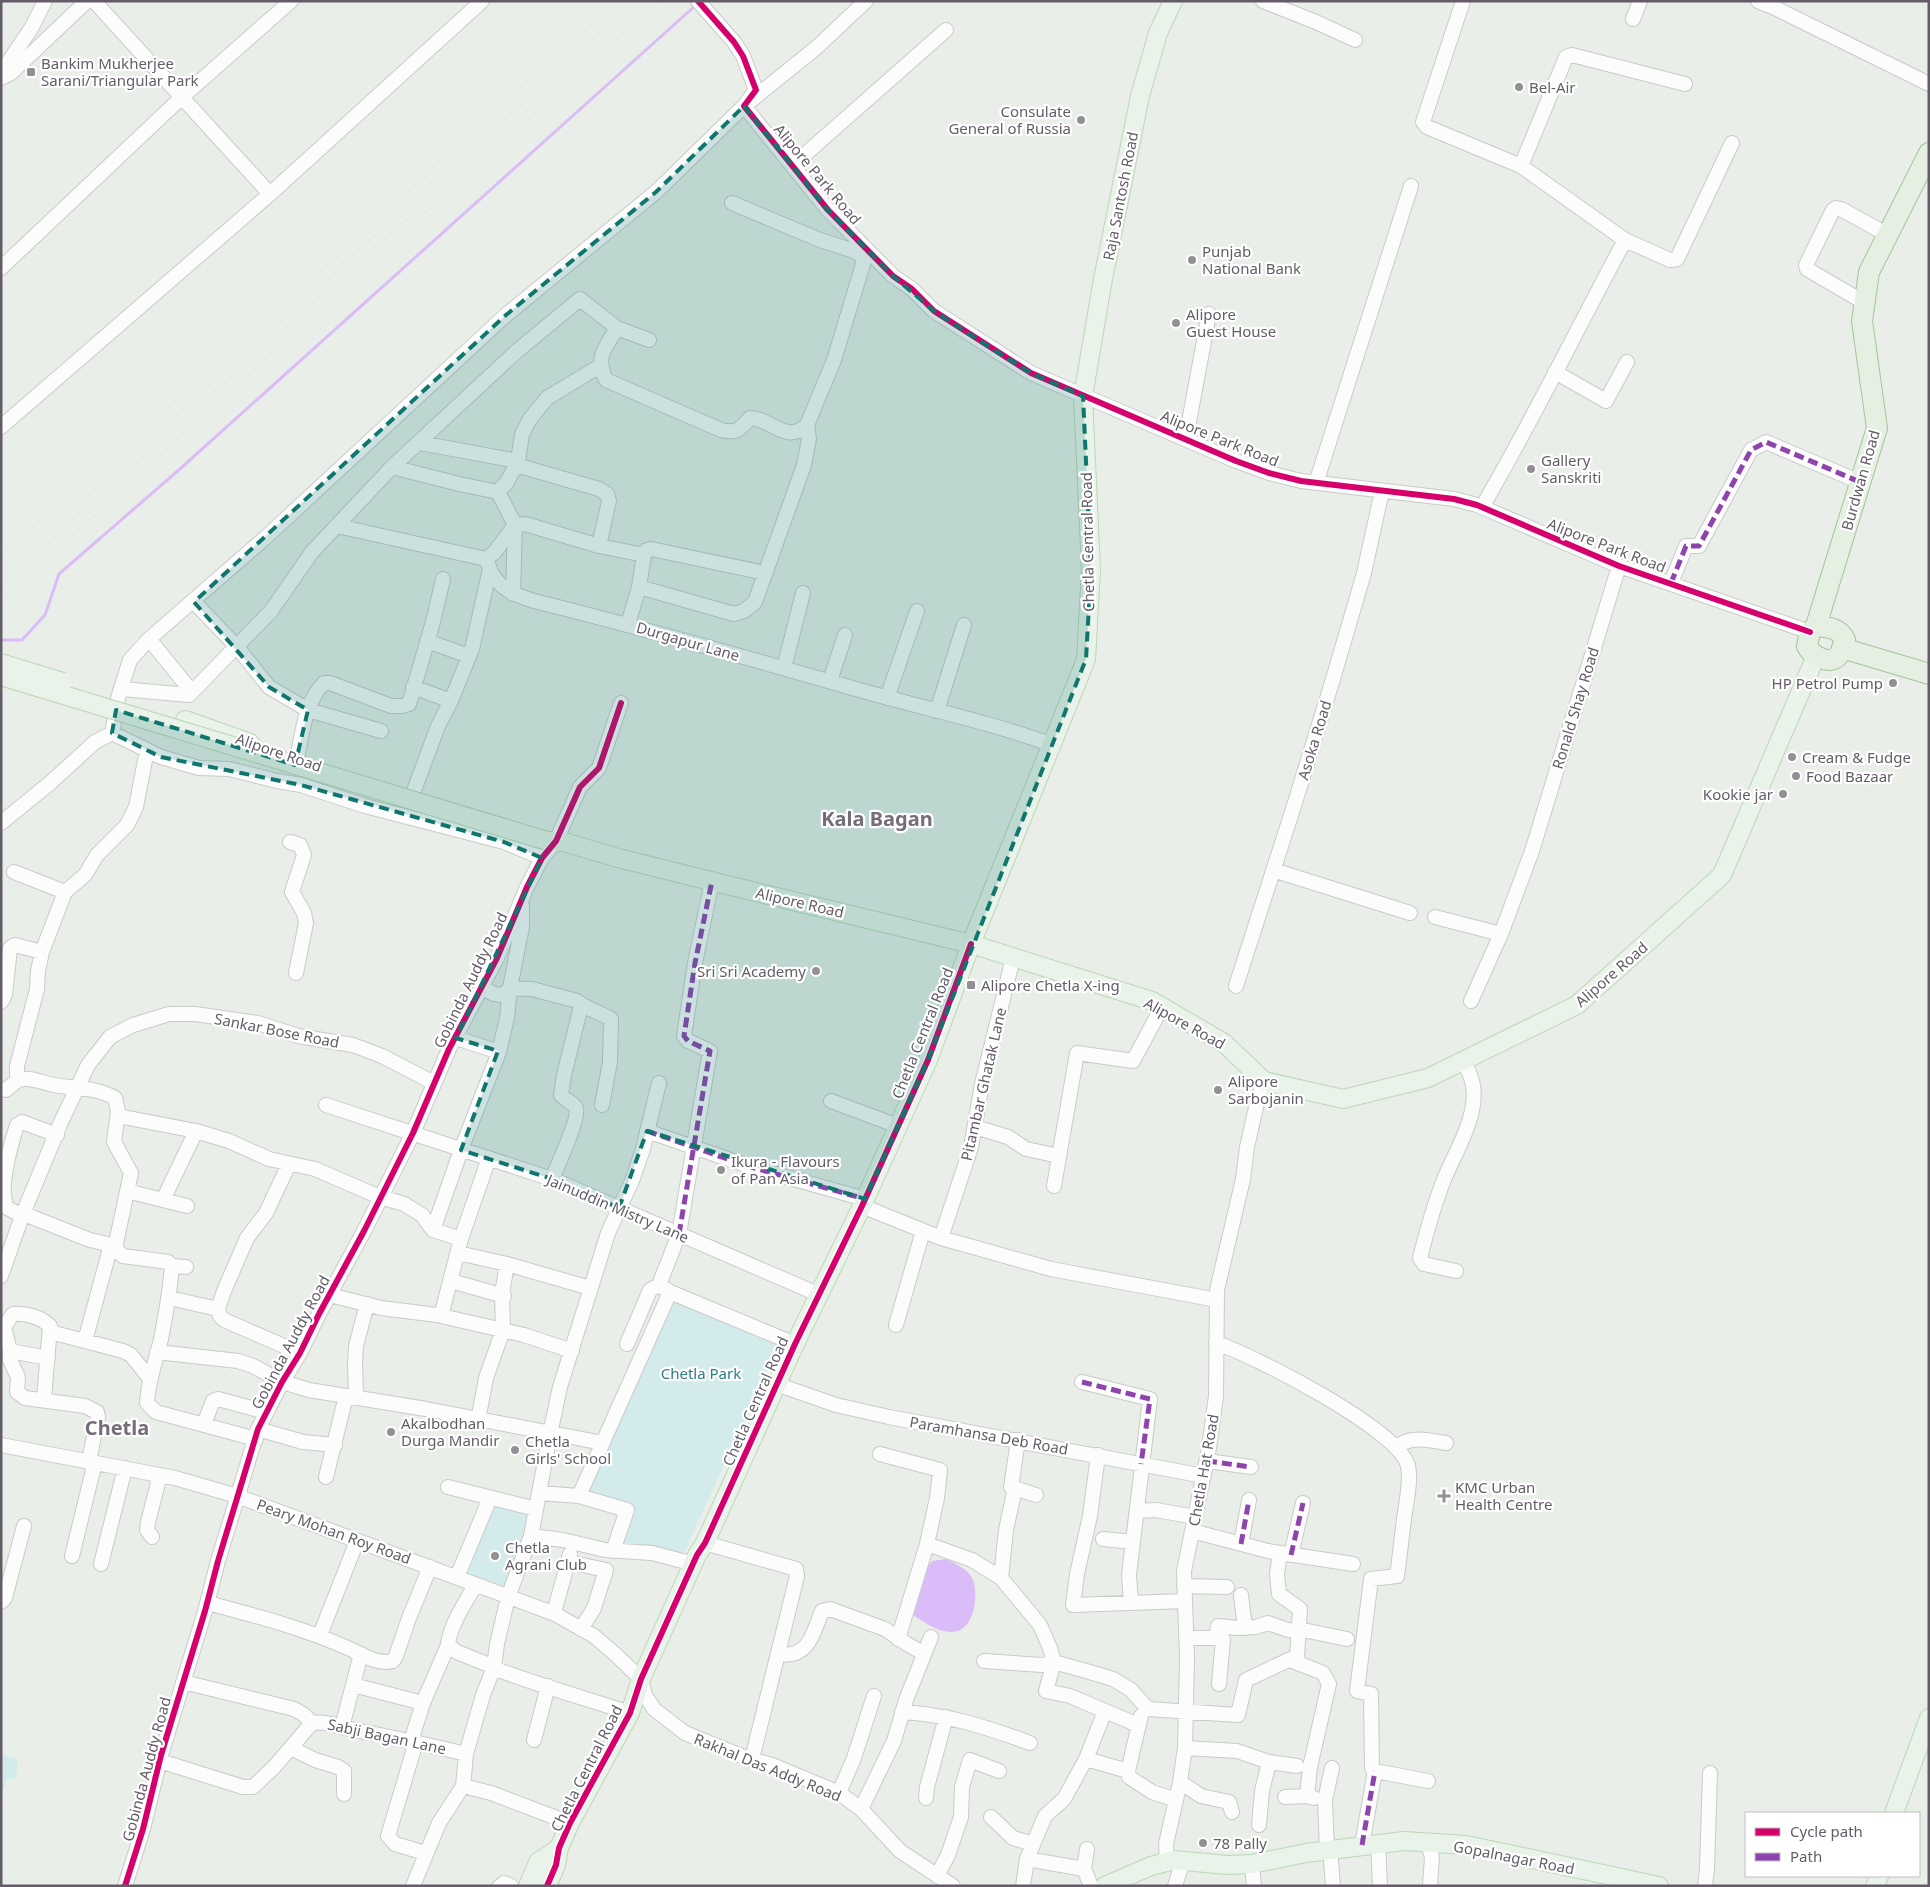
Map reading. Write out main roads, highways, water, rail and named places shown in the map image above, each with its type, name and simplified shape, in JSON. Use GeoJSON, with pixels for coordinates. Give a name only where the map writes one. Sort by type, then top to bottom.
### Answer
{"type":"FeatureCollection","features":[{"type":"Feature","properties":{"kind":"highway","name":"Burdwan Road"},"geometry":{"type":"LineString","coordinates":[[1813,629],[1877,428],[1862,321],[1869,272],[1929,153]]}},
{"type":"Feature","properties":{"kind":"highway"},"geometry":{"type":"LineString","coordinates":[[1833,628],[1842,634],[1845,640],[1838,656],[1832,660],[1810,653],[1806,646],[1813,629],[1833,628]]}},
{"type":"Feature","properties":{"kind":"highway"},"geometry":{"type":"LineString","coordinates":[[1842,648],[1929,674]]}},
{"type":"Feature","properties":{"kind":"main road","name":"Raja Santosh Road"},"geometry":{"type":"LineString","coordinates":[[1083,396],[1103,279],[1140,96],[1158,33],[1173,1]]}},
{"type":"Feature","properties":{"kind":"main road","name":"Chetla Central Road"},"geometry":{"type":"LineString","coordinates":[[547,1886],[556,1865],[559,1848],[570,1823],[630,1714],[640,1679],[705,1543],[776,1384],[864,1202],[928,1060],[971,944],[1053,746],[1086,658],[1091,570],[1083,396]]}},
{"type":"Feature","properties":{"kind":"main road","name":"Alipore Road"},"geometry":{"type":"LineString","coordinates":[[1,676],[551,839],[712,881],[971,944],[1152,1001],[1224,1043],[1264,1080],[1343,1099],[1428,1078],[1577,1005],[1722,875],[1816,656]]}},
{"type":"Feature","properties":{"kind":"main road","name":"Alipore Road"},"geometry":{"type":"LineString","coordinates":[[1,663],[185,720],[297,759],[551,839]]}},
{"type":"Feature","properties":{"kind":"main road"},"geometry":{"type":"LineString","coordinates":[[1894,1812],[1929,1718]]}},
{"type":"Feature","properties":{"kind":"main road"},"geometry":{"type":"LineString","coordinates":[[1902,1812],[1929,1742]]}},
{"type":"Feature","properties":{"kind":"main road","name":"Gopalnagar Road"},"geometry":{"type":"LineString","coordinates":[[1105,1886],[1151,1866],[1175,1861],[1226,1865],[1252,1864],[1329,1849],[1404,1841],[1466,1845],[1659,1886]]}},
{"type":"Feature","properties":{"kind":"main road"},"geometry":{"type":"LineString","coordinates":[[528,1886],[538,1862],[559,1848]]}},
{"type":"Feature","properties":{"kind":"waterway"},"geometry":{"type":"LineString","coordinates":[[1,640],[22,640],[45,615],[59,574],[181,468],[696,5]]}},
{"type":"Feature","properties":{"kind":"railway"},"geometry":{"type":"LineString","coordinates":[[1,554],[334,260],[478,126],[617,1]]}},
{"type":"Feature","properties":{"kind":"railway"},"geometry":{"type":"LineString","coordinates":[[1,574],[634,1]]}},
{"type":"Feature","properties":{"kind":"railway"},"geometry":{"type":"LineString","coordinates":[[1,600],[660,1]]}},
{"type":"Feature","properties":{"kind":"railway"},"geometry":{"type":"LineString","coordinates":[[1,585],[535,103]]}},
{"type":"Feature","properties":{"kind":"place","name":"Bankim Mukherjee Sarani/Triangular Park"},"geometry":{"type":"Point","coordinates":[31,72]}},
{"type":"Feature","properties":{"kind":"place","name":"Bel-Air"},"geometry":{"type":"Point","coordinates":[1519,87]}},
{"type":"Feature","properties":{"kind":"place","name":"Consulate General of Russia"},"geometry":{"type":"Point","coordinates":[1081,120]}},
{"type":"Feature","properties":{"kind":"place","name":"Punjab National Bank"},"geometry":{"type":"Point","coordinates":[1192,260]}},
{"type":"Feature","properties":{"kind":"place","name":"Alipore Guest House"},"geometry":{"type":"Point","coordinates":[1176,323]}},
{"type":"Feature","properties":{"kind":"place","name":"Gallery Sanskriti"},"geometry":{"type":"Point","coordinates":[1531,469]}},
{"type":"Feature","properties":{"kind":"place","name":"HP Petrol Pump"},"geometry":{"type":"Point","coordinates":[1893,683]}},
{"type":"Feature","properties":{"kind":"place","name":"Cream & Fudge"},"geometry":{"type":"Point","coordinates":[1792,757]}},
{"type":"Feature","properties":{"kind":"place","name":"Food Bazaar"},"geometry":{"type":"Point","coordinates":[1796,776]}},
{"type":"Feature","properties":{"kind":"place","name":"Kookie jar"},"geometry":{"type":"Point","coordinates":[1783,794]}},
{"type":"Feature","properties":{"kind":"place","name":"Sri Sri Academy"},"geometry":{"type":"Point","coordinates":[816,971]}},
{"type":"Feature","properties":{"kind":"place","name":"Alipore Chetla X-ing"},"geometry":{"type":"Point","coordinates":[971,985]}},
{"type":"Feature","properties":{"kind":"place","name":"Alipore Sarbojanin"},"geometry":{"type":"Point","coordinates":[1218,1090]}},
{"type":"Feature","properties":{"kind":"place","name":"Ikura - Flavours of Pan Asia"},"geometry":{"type":"Point","coordinates":[721,1170]}},
{"type":"Feature","properties":{"kind":"place","name":"Akalbodhan Durga Mandir"},"geometry":{"type":"Point","coordinates":[391,1432]}},
{"type":"Feature","properties":{"kind":"place","name":"Chetla Girls' School"},"geometry":{"type":"Point","coordinates":[515,1450]}},
{"type":"Feature","properties":{"kind":"place","name":"KMC Urban Health Centre"},"geometry":{"type":"Point","coordinates":[1444,1496]}},
{"type":"Feature","properties":{"kind":"place","name":"Chetla Agrani Club"},"geometry":{"type":"Point","coordinates":[495,1556]}},
{"type":"Feature","properties":{"kind":"place","name":"78 Pally"},"geometry":{"type":"Point","coordinates":[1203,1843]}},
{"type":"Feature","properties":{"kind":"district","name":"Kala Bagan"},"geometry":{"type":"Point","coordinates":[877,818]}},
{"type":"Feature","properties":{"kind":"district","name":"Chetla"},"geometry":{"type":"Point","coordinates":[117,1427]}},
{"type":"Feature","properties":{"kind":"park label","name":"Chetla Park"},"geometry":{"type":"Point","coordinates":[701,1373]}}]}
